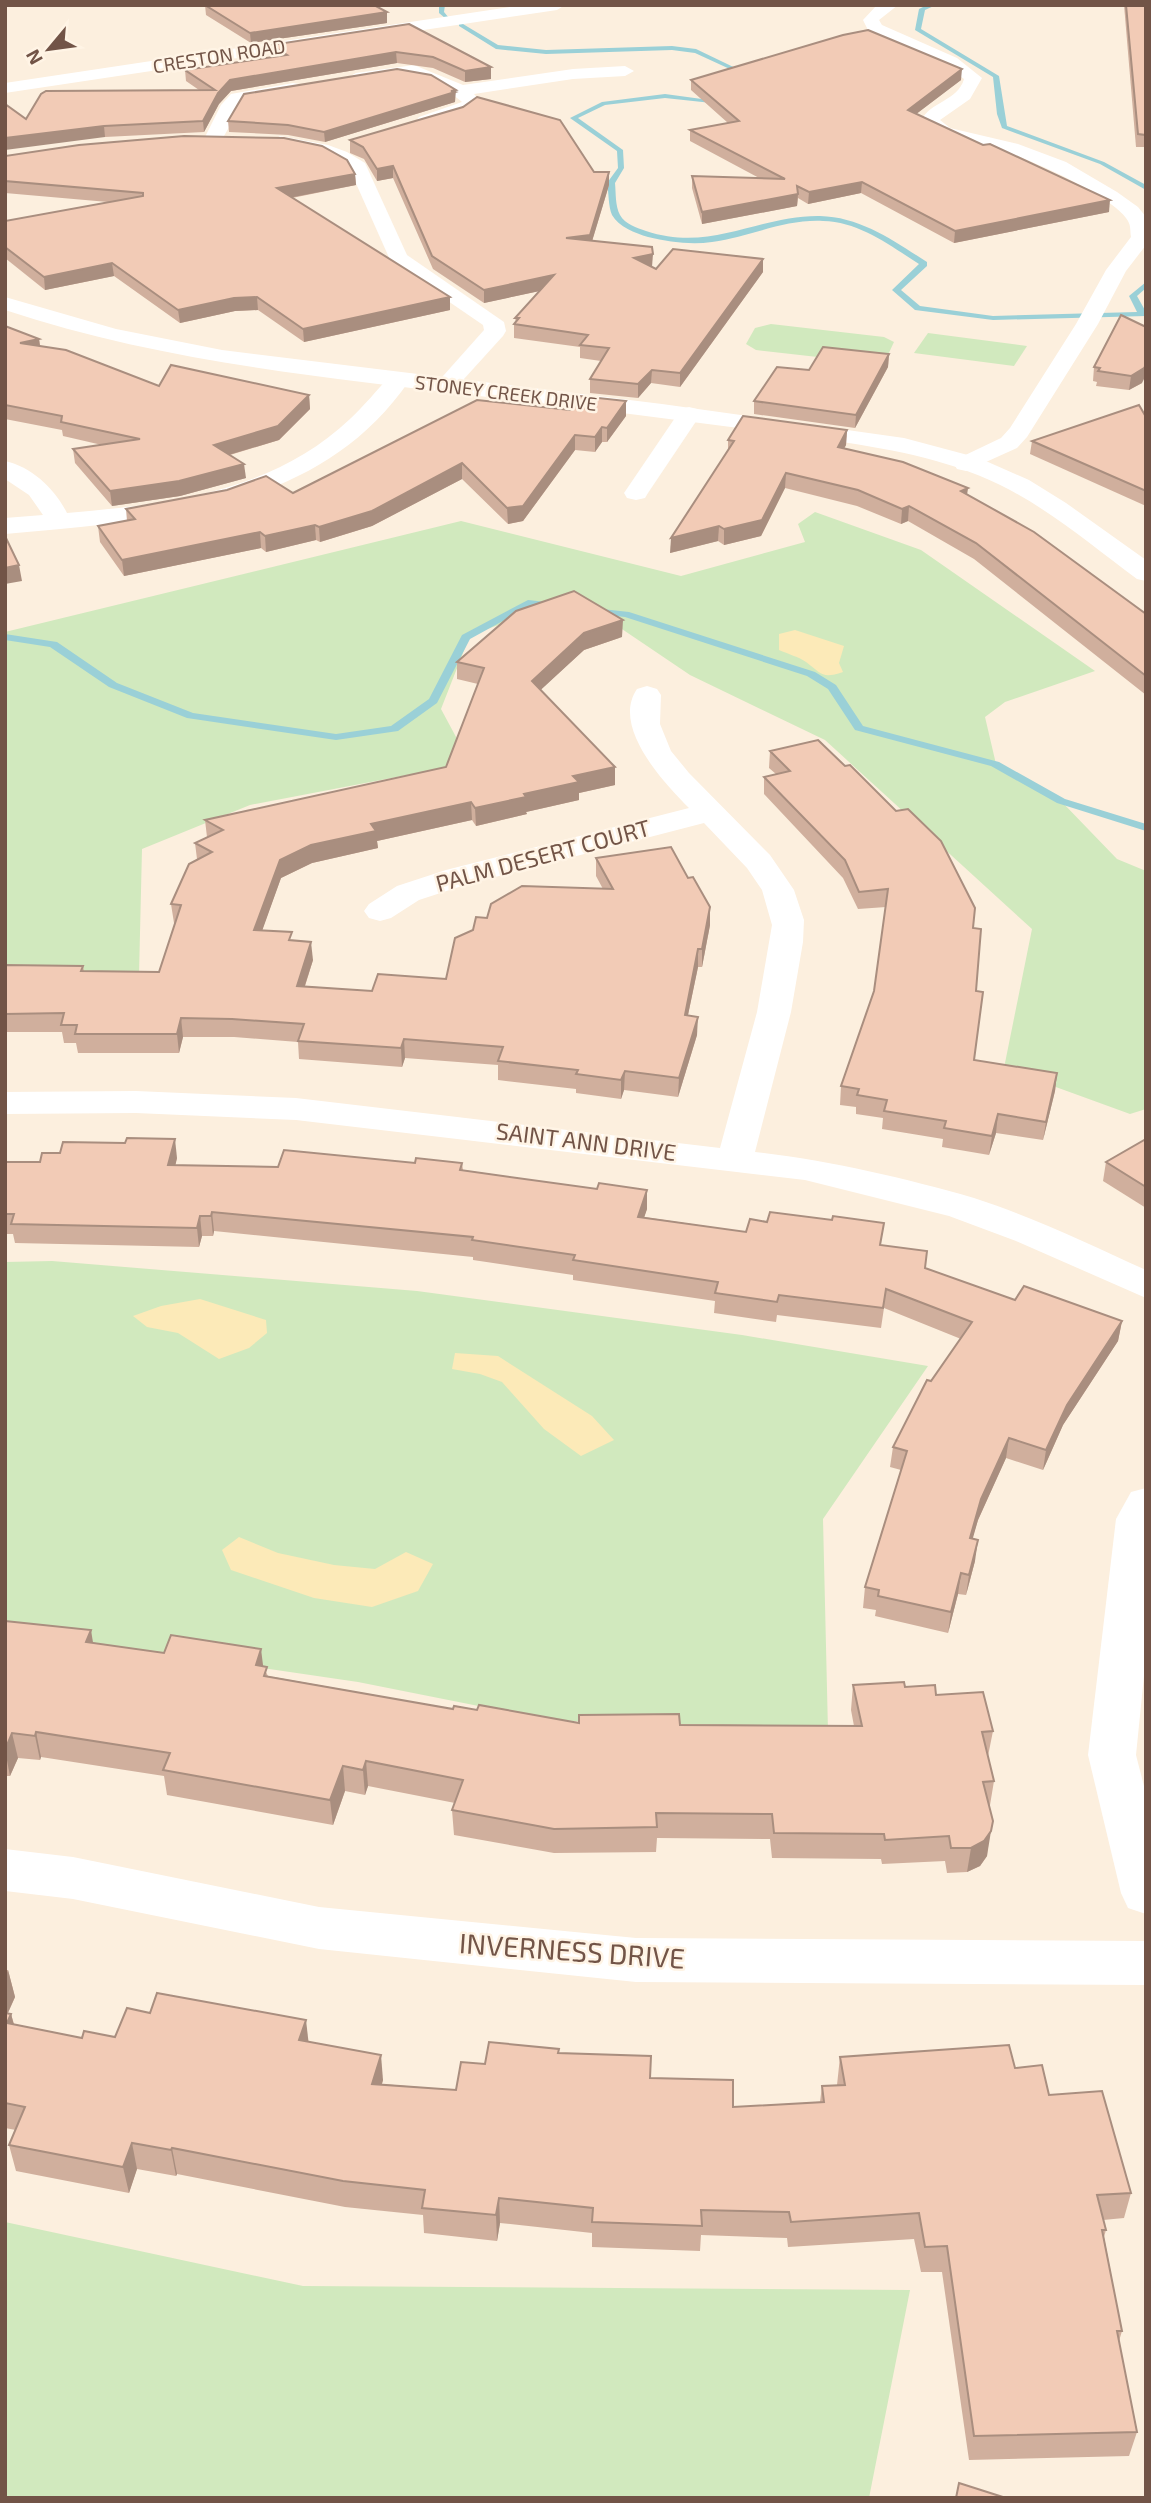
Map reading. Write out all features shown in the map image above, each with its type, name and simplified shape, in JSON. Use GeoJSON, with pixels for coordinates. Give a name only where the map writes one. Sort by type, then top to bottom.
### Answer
{"type":"FeatureCollection","features":[{"type":"Feature","properties":{"kind":"street","name":"CRESTON ROAD"},"geometry":{"type":"LineString","coordinates":[[5,88],[557,5]]}},
{"type":"Feature","properties":{"kind":"street"},"geometry":{"type":"LineString","coordinates":[[890,5],[877,12],[871,20],[875,28],[950,61],[974,78],[973,85],[965,94],[932,116],[930,121],[934,127],[944,132],[1011,148],[1059,166],[1111,196],[1131,211],[1140,223],[1141,237],[1116,270],[1087,324],[1019,432],[1009,443],[966,464]]}},
{"type":"Feature","properties":{"kind":"street"},"geometry":{"type":"LineString","coordinates":[[342,80],[414,70],[461,91],[472,102],[466,108],[406,127]]}},
{"type":"Feature","properties":{"kind":"street"},"geometry":{"type":"LineString","coordinates":[[461,91],[573,74],[625,71]]}},
{"type":"Feature","properties":{"kind":"street"},"geometry":{"type":"LineString","coordinates":[[212,141],[230,104],[237,98],[316,84]]}},
{"type":"Feature","properties":{"kind":"street"},"geometry":{"type":"LineString","coordinates":[[260,140],[298,143],[329,150],[358,167],[398,258],[493,322],[495,331],[446,386]]}},
{"type":"Feature","properties":{"kind":"street"},"geometry":{"type":"LineString","coordinates":[[187,142],[236,141]]}},
{"type":"Feature","properties":{"kind":"street"},"geometry":{"type":"LineString","coordinates":[[329,150],[355,143]]}},
{"type":"Feature","properties":{"kind":"street","name":"STONEY CREEK DRIVE"},"geometry":{"type":"LineString","coordinates":[[5,303],[65,324],[136,343],[248,363],[689,414],[878,441],[1004,477],[1060,512],[1146,573]]}},
{"type":"Feature","properties":{"kind":"street"},"geometry":{"type":"LineString","coordinates":[[5,526],[129,515],[195,505],[265,485],[304,467],[345,437],[384,400],[398,380]]}},
{"type":"Feature","properties":{"kind":"street"},"geometry":{"type":"LineString","coordinates":[[636,493],[689,414]]}},
{"type":"Feature","properties":{"kind":"street"},"geometry":{"type":"LineString","coordinates":[[5,468],[36,486],[52,504],[58,521]]}},
{"type":"Feature","properties":{"kind":"street"},"geometry":{"type":"LineString","coordinates":[[647,695],[643,708],[648,733],[662,760],[709,812],[738,836],[766,869],[782,896],[789,922],[779,993],[735,1159]]}},
{"type":"Feature","properties":{"kind":"street","name":"PALM DESERT COURT"},"geometry":{"type":"LineString","coordinates":[[380,911],[408,893],[457,877],[709,812]]}},
{"type":"Feature","properties":{"kind":"street","name":"SAINT ANN DRIVE"},"geometry":{"type":"LineString","coordinates":[[5,1103],[136,1102],[296,1109],[735,1159],[829,1174],[961,1207],[1028,1231],[1146,1285]]}},
{"type":"Feature","properties":{"kind":"street"},"geometry":{"type":"LineString","coordinates":[[1146,1503],[1138,1519],[1112,1755],[1146,1893]]}},
{"type":"Feature","properties":{"kind":"street","name":"INVERNESS DRIVE"},"geometry":{"type":"LineString","coordinates":[[5,1870],[73,1878],[319,1928],[636,1960],[1146,1963]]}},
{"type":"Feature","properties":{"kind":"green space"},"geometry":{"type":"Polygon","coordinates":[[[771,324],[884,337],[894,342],[886,359],[871,363],[756,350],[746,344],[755,328],[771,324]]]}},
{"type":"Feature","properties":{"kind":"green space"},"geometry":{"type":"Polygon","coordinates":[[[928,333],[1027,346],[1014,366],[914,353],[928,333]]]}},
{"type":"Feature","properties":{"kind":"green space"},"geometry":{"type":"Polygon","coordinates":[[[815,512],[921,550],[1095,671],[1005,702],[985,717],[996,764],[1061,801],[1117,859],[1146,871],[1146,1109],[1130,1114],[1004,1068],[1032,929],[825,740],[690,675],[576,598],[470,635],[441,709],[470,763],[250,805],[142,849],[139,975],[5,976],[5,632],[461,521],[681,576],[805,542],[798,524],[815,512]]]}},
{"type":"Feature","properties":{"kind":"green space"},"geometry":{"type":"Polygon","coordinates":[[[52,1261],[417,1291],[742,1335],[928,1366],[823,1519],[828,1731],[549,1720],[358,1682],[5,1630],[5,1262],[52,1261]]]}},
{"type":"Feature","properties":{"kind":"green space"},"geometry":{"type":"Polygon","coordinates":[[[5,2222],[303,2286],[910,2290],[869,2498],[5,2498],[5,2222]]]}},
{"type":"Feature","properties":{"kind":"sand"},"geometry":{"type":"Polygon","coordinates":[[[795,630],[844,646],[839,663],[843,672],[823,674],[803,660],[779,650],[779,634],[795,630]]]}},
{"type":"Feature","properties":{"kind":"sand"},"geometry":{"type":"Polygon","coordinates":[[[200,1299],[266,1320],[267,1333],[249,1348],[219,1359],[178,1333],[147,1327],[133,1316],[161,1306],[200,1299]]]}},
{"type":"Feature","properties":{"kind":"sand"},"geometry":{"type":"Polygon","coordinates":[[[455,1353],[498,1356],[592,1416],[614,1440],[581,1456],[544,1429],[502,1382],[480,1374],[452,1369],[455,1353]]]}},
{"type":"Feature","properties":{"kind":"sand"},"geometry":{"type":"Polygon","coordinates":[[[239,1537],[278,1553],[334,1565],[375,1569],[406,1552],[433,1564],[418,1591],[372,1607],[314,1598],[231,1570],[222,1550],[239,1537]]]}},
{"type":"Feature","properties":{"kind":"building"},"geometry":{"type":"Polygon","coordinates":[[[205,5],[374,5],[387,12],[250,33],[205,5]]]}},
{"type":"Feature","properties":{"kind":"building"},"geometry":{"type":"Polygon","coordinates":[[[1126,5],[1146,5],[1146,135],[1138,134],[1126,5]]]}},
{"type":"Feature","properties":{"kind":"building"},"geometry":{"type":"Polygon","coordinates":[[[409,24],[491,67],[465,71],[433,57],[396,52],[230,80],[218,93],[203,121],[104,126],[5,138],[5,104],[26,119],[41,94],[46,91],[215,90],[185,70],[287,55],[271,45],[409,24]]]}},
{"type":"Feature","properties":{"kind":"building"},"geometry":{"type":"Polygon","coordinates":[[[868,30],[962,69],[908,110],[983,145],[990,144],[1110,200],[955,231],[862,182],[809,192],[797,186],[798,194],[702,212],[692,176],[785,179],[690,130],[739,121],[691,80],[868,30]]]}},
{"type":"Feature","properties":{"kind":"building"},"geometry":{"type":"Polygon","coordinates":[[[397,69],[431,75],[456,90],[324,132],[288,125],[228,121],[244,94],[397,69]]]}},
{"type":"Feature","properties":{"kind":"building"},"geometry":{"type":"Polygon","coordinates":[[[477,97],[560,120],[594,172],[609,172],[590,235],[566,238],[652,247],[653,254],[634,258],[656,269],[673,249],[763,259],[680,373],[652,370],[638,384],[590,379],[609,348],[580,345],[588,335],[514,324],[519,318],[515,318],[554,275],[484,290],[432,256],[393,166],[377,169],[363,147],[350,140],[463,107],[477,97]]]}},
{"type":"Feature","properties":{"kind":"building"},"geometry":{"type":"Polygon","coordinates":[[[184,136],[284,138],[322,146],[347,160],[355,174],[277,188],[450,297],[303,329],[257,297],[234,298],[178,310],[112,263],[44,277],[5,247],[5,221],[143,196],[143,193],[5,181],[5,156],[79,145],[184,136]]]}},
{"type":"Feature","properties":{"kind":"building"},"geometry":{"type":"Polygon","coordinates":[[[1121,315],[1146,327],[1146,365],[1131,376],[1098,371],[1100,368],[1094,367],[1121,315]]]}},
{"type":"Feature","properties":{"kind":"building"},"geometry":{"type":"Polygon","coordinates":[[[5,326],[39,339],[20,343],[66,350],[159,386],[171,365],[309,395],[278,426],[214,445],[244,464],[179,481],[110,491],[73,449],[140,439],[61,422],[62,416],[5,405],[5,326]]]}},
{"type":"Feature","properties":{"kind":"building"},"geometry":{"type":"Polygon","coordinates":[[[823,347],[889,354],[856,415],[754,401],[777,367],[809,370],[823,347]]]}},
{"type":"Feature","properties":{"kind":"building"},"geometry":{"type":"Polygon","coordinates":[[[580,396],[626,401],[607,428],[602,427],[595,437],[575,435],[523,506],[507,508],[462,463],[372,511],[319,527],[315,525],[265,536],[260,532],[122,560],[98,526],[135,519],[126,509],[227,490],[266,476],[293,493],[477,400],[570,410],[580,396]]]}},
{"type":"Feature","properties":{"kind":"building"},"geometry":{"type":"Polygon","coordinates":[[[1139,405],[1146,417],[1146,491],[1032,441],[1139,405]]]}},
{"type":"Feature","properties":{"kind":"building"},"geometry":{"type":"Polygon","coordinates":[[[743,416],[847,430],[838,447],[903,462],[968,488],[961,491],[1034,532],[1146,614],[1146,676],[976,543],[909,506],[902,509],[858,490],[786,473],[762,520],[724,529],[719,526],[671,538],[734,441],[728,440],[743,416]]]}},
{"type":"Feature","properties":{"kind":"building"},"geometry":{"type":"Polygon","coordinates":[[[5,536],[19,565],[5,568],[5,536]]]}},
{"type":"Feature","properties":{"kind":"building"},"geometry":{"type":"Polygon","coordinates":[[[574,591],[623,620],[584,633],[532,681],[615,767],[573,776],[579,782],[524,794],[526,797],[475,808],[471,802],[371,824],[376,831],[311,845],[280,860],[254,930],[292,932],[289,940],[311,942],[297,986],[372,991],[378,974],[446,979],[455,938],[473,930],[476,917],[487,918],[491,904],[522,886],[613,889],[596,858],[671,847],[688,878],[693,877],[710,907],[702,949],[698,949],[685,1015],[698,1017],[679,1078],[625,1071],[621,1080],[576,1074],[578,1070],[498,1061],[503,1047],[404,1039],[401,1048],[298,1041],[304,1024],[181,1018],[177,1034],[75,1034],[77,1025],[61,1025],[64,1013],[5,1014],[5,965],[83,966],[81,971],[159,972],[181,905],[171,904],[189,864],[212,852],[195,843],[223,830],[205,820],[446,767],[484,668],[457,662],[516,611],[574,591]]]}},
{"type":"Feature","properties":{"kind":"building"},"geometry":{"type":"Polygon","coordinates":[[[818,740],[845,766],[850,765],[896,811],[908,809],[941,841],[975,908],[973,928],[981,929],[976,991],[983,992],[974,1060],[1057,1073],[1046,1122],[998,1114],[992,1136],[944,1128],[946,1121],[884,1111],[887,1100],[857,1095],[859,1089],[841,1086],[874,991],[888,889],[859,892],[845,860],[764,777],[790,771],[770,751],[818,740]]]}},
{"type":"Feature","properties":{"kind":"building"},"geometry":{"type":"Polygon","coordinates":[[[127,1138],[175,1139],[168,1165],[278,1167],[284,1150],[415,1163],[416,1158],[462,1163],[460,1170],[597,1189],[599,1183],[647,1190],[638,1217],[746,1232],[750,1219],[767,1222],[770,1212],[884,1223],[880,1245],[927,1251],[925,1268],[1015,1300],[1024,1286],[1122,1321],[1067,1405],[1046,1450],[1009,1438],[981,1499],[970,1538],[978,1540],[969,1575],[961,1573],[951,1612],[878,1596],[879,1590],[865,1587],[907,1451],[893,1447],[927,1380],[931,1381],[972,1322],[886,1289],[883,1308],[779,1295],[777,1302],[715,1293],[718,1282],[573,1260],[575,1255],[472,1240],[473,1237],[212,1212],[211,1216],[200,1216],[197,1228],[11,1224],[14,1214],[5,1214],[5,1162],[40,1162],[42,1153],[60,1153],[63,1142],[125,1143],[127,1138]]]}},
{"type":"Feature","properties":{"kind":"building"},"geometry":{"type":"Polygon","coordinates":[[[1146,1139],[1146,1187],[1106,1162],[1146,1139]]]}},
{"type":"Feature","properties":{"kind":"building"},"geometry":{"type":"Polygon","coordinates":[[[5,1621],[91,1630],[86,1642],[164,1653],[171,1635],[261,1649],[256,1665],[267,1667],[264,1676],[453,1709],[454,1706],[477,1710],[479,1705],[579,1723],[579,1715],[679,1714],[680,1725],[862,1726],[853,1685],[904,1682],[905,1687],[935,1685],[936,1695],[983,1692],[993,1731],[982,1732],[994,1781],[983,1782],[993,1821],[991,1831],[984,1841],[971,1848],[951,1848],[949,1836],[885,1840],[884,1834],[774,1833],[772,1814],[656,1813],[657,1827],[554,1829],[452,1810],[463,1780],[366,1761],[363,1770],[343,1766],[330,1800],[163,1770],[170,1753],[36,1732],[35,1736],[12,1733],[5,1750],[5,1621]]]}},
{"type":"Feature","properties":{"kind":"building"},"geometry":{"type":"Polygon","coordinates":[[[157,1993],[306,2020],[299,2040],[381,2055],[372,2084],[456,2090],[461,2062],[485,2064],[489,2042],[559,2049],[558,2053],[651,2056],[650,2078],[733,2080],[733,2107],[824,2102],[822,2086],[845,2085],[840,2057],[1009,2045],[1015,2068],[1042,2065],[1049,2095],[1102,2091],[1131,2193],[1097,2195],[1106,2230],[1102,2230],[1122,2331],[1117,2331],[1137,2432],[974,2436],[947,2246],[925,2247],[919,2213],[791,2222],[789,2212],[701,2210],[702,2226],[592,2222],[593,2208],[499,2198],[496,2215],[422,2208],[425,2190],[343,2181],[172,2148],[171,2150],[132,2143],[123,2167],[9,2145],[25,2107],[5,2103],[5,2013],[11,2014],[7,2023],[82,2038],[84,2031],[115,2037],[127,2008],[150,2013],[157,1993]]]}},
{"type":"Feature","properties":{"kind":"building"},"geometry":{"type":"Polygon","coordinates":[[[959,2483],[1006,2498],[956,2498],[959,2483]]]}},
{"type":"Feature","properties":{"kind":"waterway"},"geometry":{"type":"LineString","coordinates":[[442,5],[441,12],[447,17]]}},
{"type":"Feature","properties":{"kind":"waterway"},"geometry":{"type":"LineString","coordinates":[[933,5],[922,9],[918,30],[996,76],[1004,127],[1102,163],[1146,188]]}},
{"type":"Feature","properties":{"kind":"waterway"},"geometry":{"type":"LineString","coordinates":[[461,25],[496,47],[546,52],[672,48],[696,51],[747,75]]}},
{"type":"Feature","properties":{"kind":"waterway"},"geometry":{"type":"LineString","coordinates":[[721,102],[665,96],[604,103],[573,118],[620,150],[621,168],[611,183],[615,212],[623,223],[646,234],[702,241],[789,221],[821,218],[839,220],[873,232],[924,264],[896,290],[918,308],[993,318],[1146,314]]}},
{"type":"Feature","properties":{"kind":"waterway"},"geometry":{"type":"LineString","coordinates":[[1142,313],[1133,296],[1146,284]]}},
{"type":"Feature","properties":{"kind":"waterway"},"geometry":{"type":"LineString","coordinates":[[5,637],[53,644],[113,685],[191,716],[336,737],[394,729],[433,701],[466,637],[528,603],[555,606]]}},
{"type":"Feature","properties":{"kind":"waterway"},"geometry":{"type":"LineString","coordinates":[[593,611],[626,614],[811,674],[832,687],[859,728],[995,764],[1061,801],[1146,828]]}}]}
